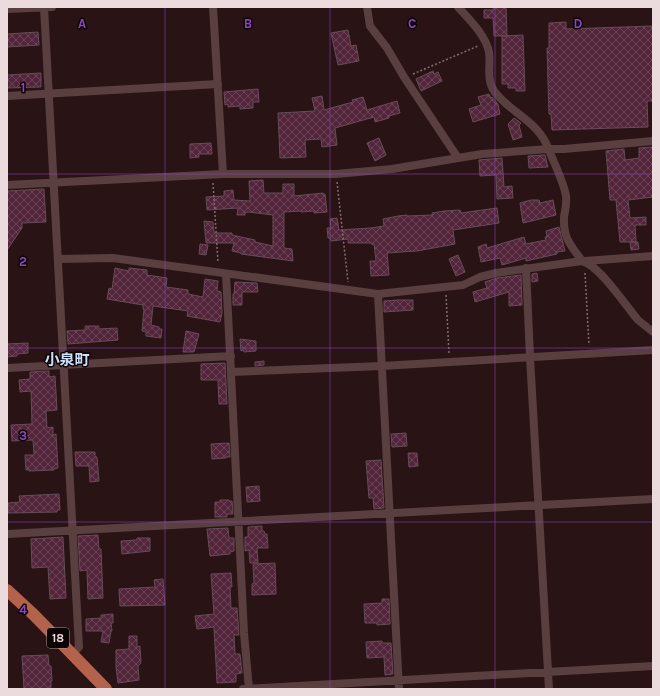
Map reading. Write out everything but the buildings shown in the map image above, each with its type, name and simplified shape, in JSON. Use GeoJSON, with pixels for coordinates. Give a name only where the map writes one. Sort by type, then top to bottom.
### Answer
{"type":"FeatureCollection","features":[{"type":"Feature","properties":{"kind":"main road","name":"18"},"geometry":{"type":"LineString","coordinates":[[7,590],[34,615],[106,689]]}},
{"type":"Feature","properties":{"kind":"street"},"geometry":{"type":"LineString","coordinates":[[44,7],[79,647],[73,654]]}},
{"type":"Feature","properties":{"kind":"street"},"geometry":{"type":"LineString","coordinates":[[7,9],[52,7]]}},
{"type":"Feature","properties":{"kind":"street"},"geometry":{"type":"LineString","coordinates":[[214,7],[223,174]]}},
{"type":"Feature","properties":{"kind":"street"},"geometry":{"type":"LineString","coordinates":[[367,7],[370,26],[387,48],[404,77],[458,158]]}},
{"type":"Feature","properties":{"kind":"street"},"geometry":{"type":"LineString","coordinates":[[458,7],[475,25],[489,51],[491,83],[494,91],[531,123],[544,138],[566,194],[566,209],[564,218],[567,240],[584,261],[597,271],[616,291],[638,320],[653,332]]}},
{"type":"Feature","properties":{"kind":"street"},"geometry":{"type":"LineString","coordinates":[[7,96],[218,84]]}},
{"type":"Feature","properties":{"kind":"street"},"geometry":{"type":"LineString","coordinates":[[7,185],[223,174],[336,174],[392,168],[482,154],[564,149],[653,141]]}},
{"type":"Feature","properties":{"kind":"street"},"geometry":{"type":"LineString","coordinates":[[58,259],[113,258],[378,294],[463,285],[496,273],[526,268],[584,261],[653,256]]}},
{"type":"Feature","properties":{"kind":"street"},"geometry":{"type":"LineString","coordinates":[[526,268],[549,689]]}},
{"type":"Feature","properties":{"kind":"street"},"geometry":{"type":"LineString","coordinates":[[222,273],[231,356],[244,633],[249,689]]}},
{"type":"Feature","properties":{"kind":"street"},"geometry":{"type":"LineString","coordinates":[[378,294],[399,685]]}},
{"type":"Feature","properties":{"kind":"street"},"geometry":{"type":"LineString","coordinates":[[232,372],[382,366],[653,350]]}},
{"type":"Feature","properties":{"kind":"street"},"geometry":{"type":"LineString","coordinates":[[7,368],[231,356]]}},
{"type":"Feature","properties":{"kind":"street"},"geometry":{"type":"LineString","coordinates":[[7,534],[653,499]]}},
{"type":"Feature","properties":{"kind":"street"},"geometry":{"type":"LineString","coordinates":[[243,689],[399,685],[548,672],[653,666]]}},
{"type":"Feature","properties":{"kind":"path"},"geometry":{"type":"LineString","coordinates":[[404,77],[485,42]]}},
{"type":"Feature","properties":{"kind":"path"},"geometry":{"type":"LineString","coordinates":[[336,174],[349,291]]}},
{"type":"Feature","properties":{"kind":"path"},"geometry":{"type":"LineString","coordinates":[[213,175],[222,273]]}},
{"type":"Feature","properties":{"kind":"path"},"geometry":{"type":"LineString","coordinates":[[584,261],[589,354]]}},
{"type":"Feature","properties":{"kind":"path"},"geometry":{"type":"LineString","coordinates":[[446,287],[450,362]]}},
{"type":"Feature","properties":{"kind":"district","name":"小泉町"},"geometry":{"type":"Point","coordinates":[67,360]}}]}
